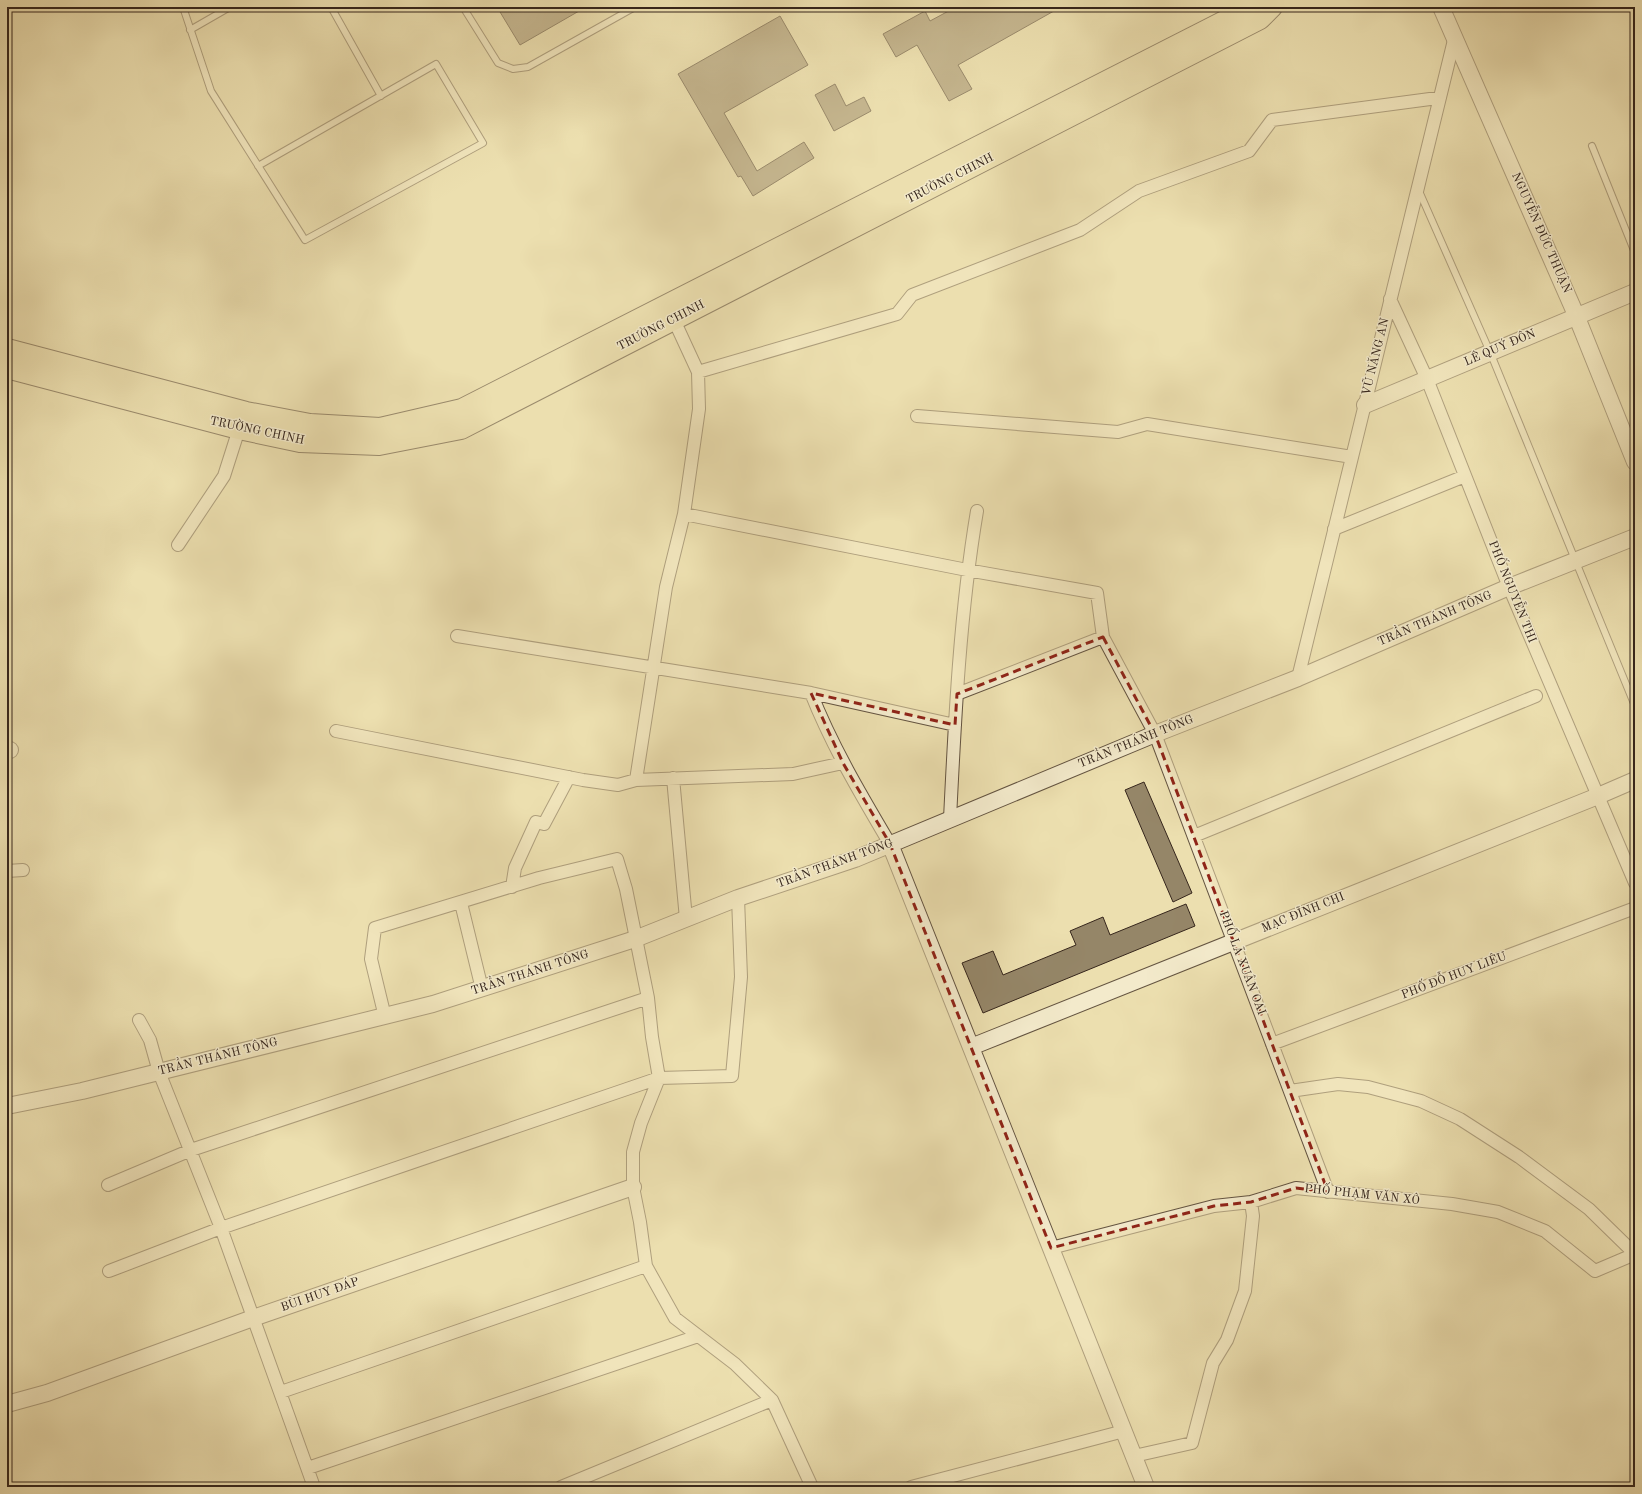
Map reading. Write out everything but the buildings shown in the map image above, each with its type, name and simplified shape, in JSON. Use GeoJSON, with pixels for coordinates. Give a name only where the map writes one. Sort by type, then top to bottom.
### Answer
{"type":"FeatureCollection","features":[{"type":"Feature","properties":{"kind":"main road","name":"TRƯỜNG CHINH"},"geometry":{"type":"LineString","coordinates":[[7,349],[246,412],[310,424],[380,428],[462,409],[1248,9],[1259,7]]}},
{"type":"Feature","properties":{"kind":"main road","name":"TRƯỜNG CHINH"},"geometry":{"type":"LineString","coordinates":[[7,368],[239,429],[300,442],[379,446],[461,429],[1260,19],[1272,7]]}},
{"type":"Feature","properties":{"kind":"street","name":"NGUYỄN ĐỨC THUẬN"},"geometry":{"type":"LineString","coordinates":[[1440,7],[1455,36],[1576,315],[1635,462]]}},
{"type":"Feature","properties":{"kind":"street","name":"VŨ NĂNG AN"},"geometry":{"type":"LineString","coordinates":[[1298,678],[1455,36]]}},
{"type":"Feature","properties":{"kind":"street"},"geometry":{"type":"LineString","coordinates":[[698,372],[897,314],[912,295],[1080,230],[1138,191],[1249,151],[1272,120],[1439,99]]}},
{"type":"Feature","properties":{"kind":"street","name":"LÊ QUÝ ĐÔN"},"geometry":{"type":"LineString","coordinates":[[1365,405],[1576,315],[1635,292]]}},
{"type":"Feature","properties":{"kind":"street","name":"PHỐ NGUYỄN THI"},"geometry":{"type":"LineString","coordinates":[[1390,299],[1427,379],[1509,587],[1635,883]]}},
{"type":"Feature","properties":{"kind":"street"},"geometry":{"type":"LineString","coordinates":[[636,780],[666,587],[684,514],[699,409],[698,372],[674,320]]}},
{"type":"Feature","properties":{"kind":"street"},"geometry":{"type":"LineString","coordinates":[[917,416],[1118,432],[1147,424],[1352,458]]}},
{"type":"Feature","properties":{"kind":"street"},"geometry":{"type":"LineString","coordinates":[[178,545],[224,476],[239,429]]}},
{"type":"Feature","properties":{"kind":"street"},"geometry":{"type":"LineString","coordinates":[[1334,529],[1465,476]]}},
{"type":"Feature","properties":{"kind":"street"},"geometry":{"type":"LineString","coordinates":[[950,819],[957,694],[967,570],[977,511]]}},
{"type":"Feature","properties":{"kind":"street"},"geometry":{"type":"LineString","coordinates":[[684,514],[967,570],[1097,593],[1103,637],[957,694]]}},
{"type":"Feature","properties":{"kind":"street","name":"TRẦN THÁNH TÔNG"},"geometry":{"type":"LineString","coordinates":[[7,1106],[82,1091],[385,1016],[482,989],[635,939],[738,898],[848,862],[1155,734],[1298,678],[1509,587],[1635,537]]}},
{"type":"Feature","properties":{"kind":"street"},"geometry":{"type":"LineString","coordinates":[[457,636],[811,693],[955,725]]}},
{"type":"Feature","properties":{"kind":"street","name":"PHỐ LÃ XUÂN OAI"},"geometry":{"type":"LineString","coordinates":[[1103,637],[1155,734],[1328,1192]]}},
{"type":"Feature","properties":{"kind":"street"},"geometry":{"type":"LineString","coordinates":[[811,693],[826,730],[843,763],[890,844],[1146,1487]]}},
{"type":"Feature","properties":{"kind":"street"},"geometry":{"type":"LineString","coordinates":[[1194,836],[1536,696]]}},
{"type":"Feature","properties":{"kind":"street"},"geometry":{"type":"LineString","coordinates":[[336,731],[569,777],[618,785],[636,780],[793,774],[843,763]]}},
{"type":"Feature","properties":{"kind":"street"},"geometry":{"type":"LineString","coordinates":[[512,887],[515,868],[536,822],[544,824],[569,777]]}},
{"type":"Feature","properties":{"kind":"street"},"geometry":{"type":"LineString","coordinates":[[673,778],[686,919]]}},
{"type":"Feature","properties":{"kind":"street","name":"MẠC ĐĨNH CHI"},"geometry":{"type":"LineString","coordinates":[[971,1047],[1635,780]]}},
{"type":"Feature","properties":{"kind":"street"},"geometry":{"type":"LineString","coordinates":[[385,1016],[371,959],[375,928],[512,887],[617,858],[626,889],[648,998],[652,1037],[659,1078],[633,1152],[633,1187],[640,1222],[646,1266],[675,1318],[735,1364],[772,1400],[812,1487]]}},
{"type":"Feature","properties":{"kind":"street"},"geometry":{"type":"LineString","coordinates":[[7,871],[23,870]]}},
{"type":"Feature","properties":{"kind":"street"},"geometry":{"type":"LineString","coordinates":[[109,1271],[221,1228],[659,1078],[732,1076],[741,977],[738,898]]}},
{"type":"Feature","properties":{"kind":"street"},"geometry":{"type":"LineString","coordinates":[[460,903],[482,989]]}},
{"type":"Feature","properties":{"kind":"street","name":"PHỐ ĐỖ HUY LIÊU"},"geometry":{"type":"LineString","coordinates":[[1272,1044],[1635,908]]}},
{"type":"Feature","properties":{"kind":"street"},"geometry":{"type":"LineString","coordinates":[[108,1185],[191,1150],[648,998]]}},
{"type":"Feature","properties":{"kind":"street"},"geometry":{"type":"LineString","coordinates":[[139,1020],[150,1040],[159,1072],[221,1228],[314,1487]]}},
{"type":"Feature","properties":{"kind":"street"},"geometry":{"type":"LineString","coordinates":[[1290,1091],[1338,1084],[1368,1087],[1422,1101],[1460,1119],[1519,1157],[1589,1209],[1635,1253]]}},
{"type":"Feature","properties":{"kind":"street","name":"BÙI HUY ĐÁP"},"geometry":{"type":"LineString","coordinates":[[7,1404],[47,1393],[253,1318],[633,1187]]}},
{"type":"Feature","properties":{"kind":"street","name":"PHỐ PHẠM VĂN XÔ"},"geometry":{"type":"LineString","coordinates":[[1051,1248],[1214,1206],[1251,1202],[1296,1188],[1452,1204],[1498,1212],[1545,1231],[1596,1271],[1635,1253]]}},
{"type":"Feature","properties":{"kind":"street"},"geometry":{"type":"LineString","coordinates":[[1134,1456],[1192,1443],[1213,1363],[1227,1340],[1244,1291],[1253,1216],[1251,1202]]}},
{"type":"Feature","properties":{"kind":"street"},"geometry":{"type":"LineString","coordinates":[[281,1392],[646,1266]]}},
{"type":"Feature","properties":{"kind":"street"},"geometry":{"type":"LineString","coordinates":[[308,1468],[698,1336]]}},
{"type":"Feature","properties":{"kind":"street"},"geometry":{"type":"LineString","coordinates":[[561,1487],[772,1400]]}},
{"type":"Feature","properties":{"kind":"street"},"geometry":{"type":"LineString","coordinates":[[911,1487],[1124,1431]]}},
{"type":"Feature","properties":{"kind":"lane"},"geometry":{"type":"LineString","coordinates":[[182,7],[211,91],[258,166],[306,240],[483,144],[436,64],[258,166]]}},
{"type":"Feature","properties":{"kind":"lane"},"geometry":{"type":"LineString","coordinates":[[190,30],[230,7]]}},
{"type":"Feature","properties":{"kind":"lane"},"geometry":{"type":"LineString","coordinates":[[331,7],[381,96]]}},
{"type":"Feature","properties":{"kind":"lane"},"geometry":{"type":"LineString","coordinates":[[463,7],[498,63],[513,69],[528,67],[636,7]]}},
{"type":"Feature","properties":{"kind":"lane"},"geometry":{"type":"LineString","coordinates":[[1592,146],[1635,253]]}},
{"type":"Feature","properties":{"kind":"lane"},"geometry":{"type":"LineString","coordinates":[[1418,188],[1490,352],[1577,560],[1635,706]]}},
{"type":"Feature","properties":{"kind":"highlighted area"},"geometry":{"type":"Polygon","coordinates":[[[1103,637],[1155,734],[1328,1192],[1296,1188],[1251,1202],[1214,1206],[1051,1248],[890,844],[843,763],[811,693],[955,725],[957,694],[1103,637]]]}}]}
